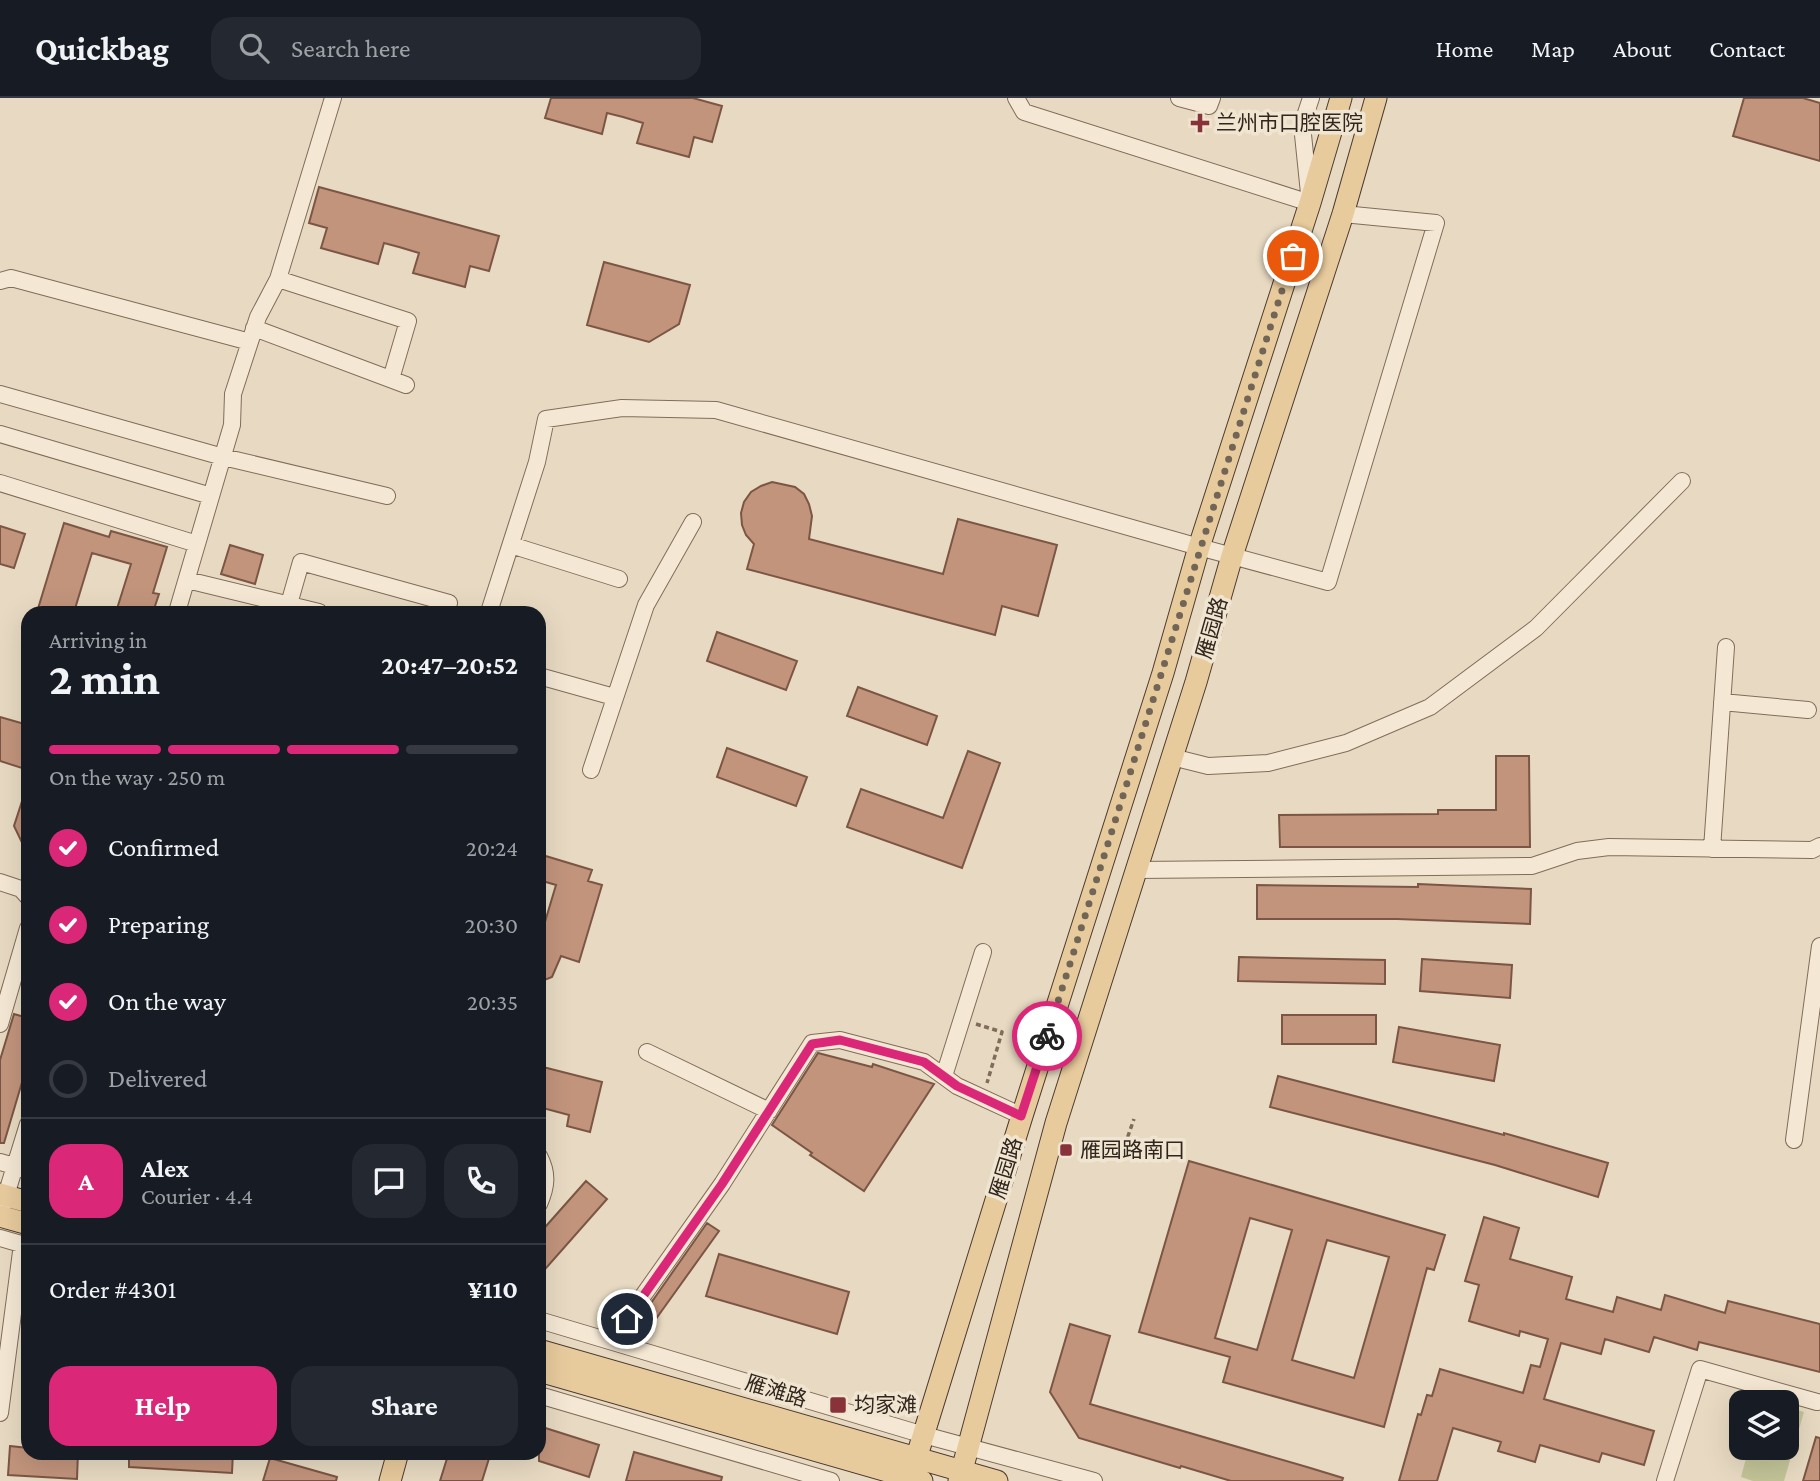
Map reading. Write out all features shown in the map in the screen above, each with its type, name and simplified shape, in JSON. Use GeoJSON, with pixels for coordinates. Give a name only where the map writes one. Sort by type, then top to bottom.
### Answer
{"type":"FeatureCollection","features":[{"type":"Feature","properties":{"kind":"main road","name":"雁园路"},"geometry":{"type":"LineString","coordinates":[[916,1475],[924,1435],[1021,1116],[1163,673],[1199,547],[1310,203],[1341,98]]}},
{"type":"Feature","properties":{"kind":"main road","name":"雁园路"},"geometry":{"type":"LineString","coordinates":[[961,1476],[1056,1122],[1343,214],[1376,98]]}},
{"type":"Feature","properties":{"kind":"main road"},"geometry":{"type":"LineString","coordinates":[[1310,203],[1343,214]]}},
{"type":"Feature","properties":{"kind":"main road"},"geometry":{"type":"LineString","coordinates":[[1,1205],[21,1203]]}},
{"type":"Feature","properties":{"kind":"main road"},"geometry":{"type":"LineString","coordinates":[[1,1205],[21,1231]]}},
{"type":"Feature","properties":{"kind":"main road","name":"雁滩路"},"geometry":{"type":"LineString","coordinates":[[546,1352],[916,1475]]}},
{"type":"Feature","properties":{"kind":"main road","name":"雁滩路"},"geometry":{"type":"LineString","coordinates":[[546,1373],[916,1475],[961,1476],[997,1481]]}},
{"type":"Feature","properties":{"kind":"main road"},"geometry":{"type":"LineString","coordinates":[[390,1481],[396,1460]]}},
{"type":"Feature","properties":{"kind":"street"},"geometry":{"type":"LineString","coordinates":[[179,606],[232,425],[233,394],[252,335],[278,279],[333,98]]}},
{"type":"Feature","properties":{"kind":"street"},"geometry":{"type":"LineString","coordinates":[[1016,98],[1024,112],[1310,203],[1302,125],[1311,98]]}},
{"type":"Feature","properties":{"kind":"street"},"geometry":{"type":"LineString","coordinates":[[1179,98],[1209,106],[1212,98]]}},
{"type":"Feature","properties":{"kind":"street"},"geometry":{"type":"LineString","coordinates":[[491,606],[537,461],[546,419],[622,408],[716,410],[1328,582],[1436,223],[1343,214]]}},
{"type":"Feature","properties":{"kind":"street"},"geometry":{"type":"LineString","coordinates":[[0,281],[11,278],[252,335],[399,382],[408,321],[278,279]]}},
{"type":"Feature","properties":{"kind":"street"},"geometry":{"type":"LineString","coordinates":[[0,394],[223,457],[387,496]]}},
{"type":"Feature","properties":{"kind":"street"},"geometry":{"type":"LineString","coordinates":[[0,434],[211,496]]}},
{"type":"Feature","properties":{"kind":"street"},"geometry":{"type":"LineString","coordinates":[[1172,757],[1208,766],[1268,762],[1346,743],[1430,707],[1536,628],[1682,481]]}},
{"type":"Feature","properties":{"kind":"street"},"geometry":{"type":"LineString","coordinates":[[0,483],[197,544]]}},
{"type":"Feature","properties":{"kind":"street"},"geometry":{"type":"LineString","coordinates":[[591,770],[646,605],[693,522]]}},
{"type":"Feature","properties":{"kind":"street"},"geometry":{"type":"LineString","coordinates":[[511,545],[619,579]]}},
{"type":"Feature","properties":{"kind":"street"},"geometry":{"type":"LineString","coordinates":[[289,604],[301,562],[449,603]]}},
{"type":"Feature","properties":{"kind":"street"},"geometry":{"type":"LineString","coordinates":[[187,580],[296,606]]}},
{"type":"Feature","properties":{"kind":"street"},"geometry":{"type":"LineString","coordinates":[[1712,849],[1726,647]]}},
{"type":"Feature","properties":{"kind":"street"},"geometry":{"type":"LineString","coordinates":[[546,678],[614,697]]}},
{"type":"Feature","properties":{"kind":"street"},"geometry":{"type":"LineString","coordinates":[[1722,702],[1808,710]]}},
{"type":"Feature","properties":{"kind":"street"},"geometry":{"type":"LineString","coordinates":[[1136,870],[1532,866],[1577,851],[1609,847],[1812,850],[1820,846]]}},
{"type":"Feature","properties":{"kind":"street"},"geometry":{"type":"LineString","coordinates":[[0,881],[21,889]]}},
{"type":"Feature","properties":{"kind":"street"},"geometry":{"type":"LineString","coordinates":[[1794,1140],[1820,946]]}},
{"type":"Feature","properties":{"kind":"street"},"geometry":{"type":"LineString","coordinates":[[0,1024],[21,952]]}},
{"type":"Feature","properties":{"kind":"street"},"geometry":{"type":"LineString","coordinates":[[944,1076],[983,952]]}},
{"type":"Feature","properties":{"kind":"street"},"geometry":{"type":"LineString","coordinates":[[611,1341],[722,1184],[812,1044],[840,1040],[924,1062],[957,1086],[1021,1116]]}},
{"type":"Feature","properties":{"kind":"street"},"geometry":{"type":"LineString","coordinates":[[647,1052],[769,1111]]}},
{"type":"Feature","properties":{"kind":"street"},"geometry":{"type":"LineString","coordinates":[[1,1205],[21,1147]]}},
{"type":"Feature","properties":{"kind":"street"},"geometry":{"type":"LineString","coordinates":[[0,1238],[21,1238]]}},
{"type":"Feature","properties":{"kind":"street"},"geometry":{"type":"LineString","coordinates":[[0,1413],[21,1272]]}},
{"type":"Feature","properties":{"kind":"street","name":"雁滩路"},"geometry":{"type":"LineString","coordinates":[[546,1322],[924,1435],[1094,1481]]}},
{"type":"Feature","properties":{"kind":"street"},"geometry":{"type":"LineString","coordinates":[[1665,1481],[1700,1369],[1817,1402]]}},
{"type":"Feature","properties":{"kind":"street"},"geometry":{"type":"LineString","coordinates":[[546,1397],[831,1481]]}},
{"type":"Feature","properties":{"kind":"path"},"geometry":{"type":"LineString","coordinates":[[962,1019],[1002,1032],[985,1088]]}},
{"type":"Feature","properties":{"kind":"path"},"geometry":{"type":"LineString","coordinates":[[1122,1153],[1134,1119]]}},
{"type":"Feature","properties":{"kind":"green space"},"geometry":{"type":"Polygon","coordinates":[[[1799,1411],[1804,1412],[1799,1429],[1799,1411]]]}},
{"type":"Feature","properties":{"kind":"green space"},"geometry":{"type":"Polygon","coordinates":[[[1746,1460],[1790,1460],[1784,1481],[1753,1481],[1741,1477],[1746,1460]]]}},
{"type":"Feature","properties":{"kind":"building"},"geometry":{"type":"Polygon","coordinates":[[[551,98],[693,98],[722,106],[712,142],[694,137],[689,157],[637,143],[643,123],[623,117],[607,113],[602,134],[545,118],[551,98]]]}},
{"type":"Feature","properties":{"kind":"building"},"geometry":{"type":"Polygon","coordinates":[[[1744,98],[1803,98],[1820,103],[1820,161],[1733,136],[1744,98]]]}},
{"type":"Feature","properties":{"kind":"building"},"geometry":{"type":"Polygon","coordinates":[[[319,187],[499,236],[489,271],[470,266],[465,287],[413,273],[419,253],[399,247],[384,243],[378,264],[321,248],[327,228],[309,223],[319,187]]]}},
{"type":"Feature","properties":{"kind":"building"},"geometry":{"type":"Polygon","coordinates":[[[604,262],[690,285],[679,324],[649,342],[587,325],[604,262]]]}},
{"type":"Feature","properties":{"kind":"building"},"geometry":{"type":"Polygon","coordinates":[[[772,482],[795,487],[804,494],[812,516],[809,539],[943,574],[958,519],[1057,545],[1038,616],[1002,606],[995,635],[747,569],[754,544],[742,525],[744,502],[751,492],[772,482]]]}},
{"type":"Feature","properties":{"kind":"building"},"geometry":{"type":"Polygon","coordinates":[[[64,523],[109,537],[111,531],[167,547],[153,593],[159,594],[155,606],[118,606],[131,564],[92,553],[76,606],[39,606],[64,523]]]}},
{"type":"Feature","properties":{"kind":"building"},"geometry":{"type":"Polygon","coordinates":[[[0,526],[25,534],[14,568],[0,564],[0,526]]]}},
{"type":"Feature","properties":{"kind":"building"},"geometry":{"type":"Polygon","coordinates":[[[230,545],[263,555],[255,584],[221,574],[230,545]]]}},
{"type":"Feature","properties":{"kind":"building"},"geometry":{"type":"Polygon","coordinates":[[[717,632],[797,661],[786,690],[707,661],[717,632]]]}},
{"type":"Feature","properties":{"kind":"building"},"geometry":{"type":"Polygon","coordinates":[[[858,687],[937,716],[927,745],[847,716],[858,687]]]}},
{"type":"Feature","properties":{"kind":"building"},"geometry":{"type":"Polygon","coordinates":[[[0,717],[21,723],[21,768],[0,761],[0,717]]]}},
{"type":"Feature","properties":{"kind":"building"},"geometry":{"type":"Polygon","coordinates":[[[727,748],[807,777],[796,806],[717,777],[727,748]]]}},
{"type":"Feature","properties":{"kind":"building"},"geometry":{"type":"Polygon","coordinates":[[[968,751],[1000,763],[962,868],[847,827],[861,789],[943,818],[968,751]]]}},
{"type":"Feature","properties":{"kind":"building"},"geometry":{"type":"Polygon","coordinates":[[[1496,756],[1529,756],[1530,847],[1280,847],[1279,815],[1438,814],[1438,810],[1496,810],[1496,756]]]}},
{"type":"Feature","properties":{"kind":"building"},"geometry":{"type":"Polygon","coordinates":[[[21,804],[21,840],[14,826],[21,804]]]}},
{"type":"Feature","properties":{"kind":"building"},"geometry":{"type":"Polygon","coordinates":[[[546,856],[592,870],[588,881],[602,885],[579,962],[561,956],[552,977],[546,979],[546,919],[556,885],[546,882],[546,856]]]}},
{"type":"Feature","properties":{"kind":"building"},"geometry":{"type":"Polygon","coordinates":[[[1418,884],[1531,889],[1530,924],[1397,919],[1257,919],[1257,885],[1418,887],[1418,884]]]}},
{"type":"Feature","properties":{"kind":"building"},"geometry":{"type":"Polygon","coordinates":[[[1239,957],[1385,960],[1385,984],[1238,981],[1239,957]]]}},
{"type":"Feature","properties":{"kind":"building"},"geometry":{"type":"Polygon","coordinates":[[[1422,959],[1512,965],[1510,998],[1420,991],[1422,959]]]}},
{"type":"Feature","properties":{"kind":"building"},"geometry":{"type":"Polygon","coordinates":[[[14,1014],[21,1016],[21,1086],[4,1143],[0,1143],[0,1060],[14,1014]]]}},
{"type":"Feature","properties":{"kind":"building"},"geometry":{"type":"Polygon","coordinates":[[[1282,1015],[1376,1015],[1376,1044],[1282,1044],[1282,1015]]]}},
{"type":"Feature","properties":{"kind":"building"},"geometry":{"type":"Polygon","coordinates":[[[1399,1027],[1500,1045],[1494,1081],[1393,1062],[1399,1027]]]}},
{"type":"Feature","properties":{"kind":"building"},"geometry":{"type":"Polygon","coordinates":[[[818,1053],[872,1067],[873,1064],[934,1084],[864,1191],[810,1155],[812,1153],[772,1125],[818,1053]]]}},
{"type":"Feature","properties":{"kind":"building"},"geometry":{"type":"Polygon","coordinates":[[[546,1068],[602,1082],[590,1132],[567,1126],[569,1115],[546,1109],[546,1068]]]}},
{"type":"Feature","properties":{"kind":"building"},"geometry":{"type":"Polygon","coordinates":[[[1278,1076],[1504,1133],[1608,1163],[1598,1197],[1495,1165],[1270,1107],[1278,1076]]]}},
{"type":"Feature","properties":{"kind":"building"},"geometry":{"type":"Polygon","coordinates":[[[1189,1161],[1445,1235],[1434,1270],[1427,1268],[1384,1427],[1223,1382],[1230,1357],[1139,1332],[1189,1161]],[[1250,1218],[1215,1338],[1257,1350],[1292,1230],[1250,1218]],[[1327,1240],[1292,1360],[1354,1378],[1389,1257],[1327,1240]]]}},
{"type":"Feature","properties":{"kind":"building"},"geometry":{"type":"Polygon","coordinates":[[[586,1181],[607,1199],[546,1268],[546,1226],[586,1181]]]}},
{"type":"Feature","properties":{"kind":"building"},"geometry":{"type":"Polygon","coordinates":[[[1484,1217],[1519,1228],[1510,1259],[1572,1277],[1566,1299],[1613,1312],[1617,1297],[1661,1310],[1665,1295],[1725,1313],[1728,1301],[1820,1324],[1820,1372],[1699,1342],[1697,1350],[1654,1337],[1649,1352],[1605,1339],[1601,1354],[1561,1343],[1544,1399],[1654,1431],[1644,1465],[1602,1453],[1599,1462],[1540,1445],[1535,1462],[1498,1451],[1501,1442],[1453,1428],[1437,1481],[1399,1481],[1418,1414],[1421,1415],[1427,1395],[1432,1396],[1440,1369],[1523,1393],[1531,1365],[1540,1367],[1548,1339],[1520,1331],[1519,1336],[1469,1321],[1479,1285],[1465,1281],[1484,1217]]]}},
{"type":"Feature","properties":{"kind":"building"},"geometry":{"type":"Polygon","coordinates":[[[707,1223],[719,1231],[648,1330],[637,1323],[707,1223]]]}},
{"type":"Feature","properties":{"kind":"building"},"geometry":{"type":"Polygon","coordinates":[[[719,1254],[849,1292],[837,1334],[706,1296],[719,1254]]]}},
{"type":"Feature","properties":{"kind":"building"},"geometry":{"type":"Polygon","coordinates":[[[1070,1324],[1110,1336],[1090,1404],[1343,1478],[1342,1481],[1231,1481],[1079,1438],[1050,1392],[1070,1324]]]}},
{"type":"Feature","properties":{"kind":"building"},"geometry":{"type":"Polygon","coordinates":[[[546,1428],[599,1445],[589,1477],[539,1461],[546,1460],[546,1428]]]}},
{"type":"Feature","properties":{"kind":"building"},"geometry":{"type":"Polygon","coordinates":[[[1816,1437],[1820,1438],[1820,1481],[1803,1481],[1816,1437]]]}},
{"type":"Feature","properties":{"kind":"building"},"geometry":{"type":"Polygon","coordinates":[[[10,1446],[21,1447],[21,1460],[78,1460],[77,1479],[8,1475],[10,1446]]]}},
{"type":"Feature","properties":{"kind":"building"},"geometry":{"type":"Polygon","coordinates":[[[634,1452],[722,1477],[721,1481],[626,1481],[634,1452]]]}},
{"type":"Feature","properties":{"kind":"building"},"geometry":{"type":"Polygon","coordinates":[[[129,1460],[233,1460],[232,1473],[129,1467],[129,1460]]]}},
{"type":"Feature","properties":{"kind":"building"},"geometry":{"type":"Polygon","coordinates":[[[269,1460],[337,1477],[336,1481],[263,1481],[269,1460]]]}},
{"type":"Feature","properties":{"kind":"building"},"geometry":{"type":"Polygon","coordinates":[[[447,1460],[489,1460],[482,1481],[440,1481],[447,1460]]]}},
{"type":"Feature","properties":{"kind":"way so far"},"geometry":{"type":"LineString","coordinates":[[1047,1036],[1163,673],[1199,547],[1293,256]]}},
{"type":"Feature","properties":{"kind":"place","name":"兰州市口腔医院"},"geometry":{"type":"Point","coordinates":[1200,123]}},
{"type":"Feature","properties":{"kind":"place","name":"雁园路南口"},"geometry":{"type":"Point","coordinates":[1066,1150]}},
{"type":"Feature","properties":{"kind":"place","name":"均家滩"},"geometry":{"type":"Point","coordinates":[838,1405]}},
{"type":"Feature","properties":{"kind":"route"},"geometry":{"type":"LineString","coordinates":[[627,1319],[722,1184],[812,1044],[840,1040],[924,1062],[957,1086],[1021,1116],[1047,1036]]}}]}
